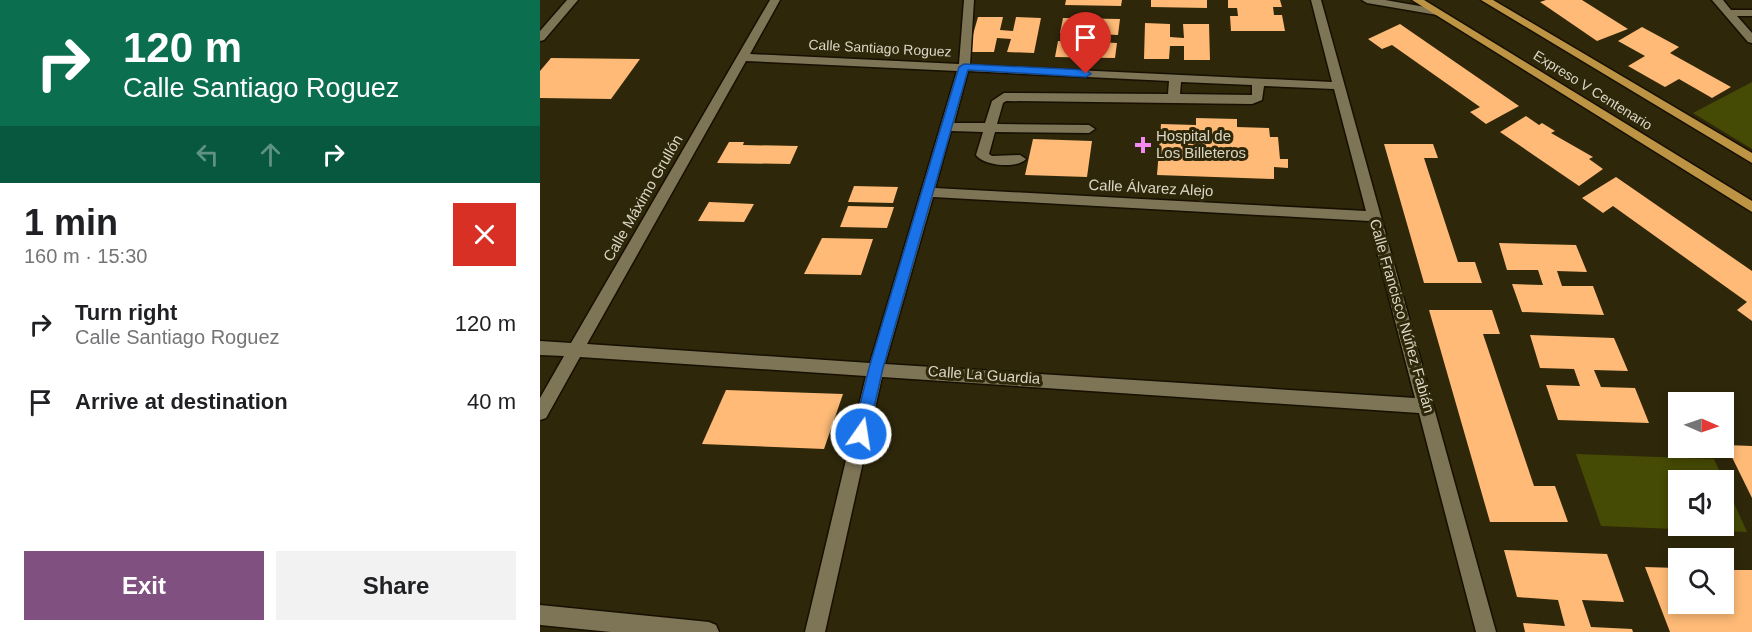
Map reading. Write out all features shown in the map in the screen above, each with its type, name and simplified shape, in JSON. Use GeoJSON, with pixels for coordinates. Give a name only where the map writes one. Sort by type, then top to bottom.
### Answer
{"type":"FeatureCollection","features":[{"type":"Feature","properties":{"kind":"main road","name":"Expreso V Centenario"},"geometry":{"type":"LineString","coordinates":[[1417,0],[1752,207]]}},
{"type":"Feature","properties":{"kind":"main road","name":"Expreso V Centenario"},"geometry":{"type":"LineString","coordinates":[[1486,0],[1752,159]]}},
{"type":"Feature","properties":{"kind":"street"},"geometry":{"type":"LineString","coordinates":[[540,38],[573,0]]}},
{"type":"Feature","properties":{"kind":"street","name":"Calle Máximo Grullón"},"geometry":{"type":"LineString","coordinates":[[540,413],[775,0]]}},
{"type":"Feature","properties":{"kind":"street"},"geometry":{"type":"LineString","coordinates":[[815,632],[876,368],[964,67],[969,0]]}},
{"type":"Feature","properties":{"kind":"street","name":"Calle Francisco Núñez Fabián"},"geometry":{"type":"LineString","coordinates":[[1317,0],[1338,86],[1427,406],[1486,632]]}},
{"type":"Feature","properties":{"kind":"street"},"geometry":{"type":"LineString","coordinates":[[1367,0],[1437,12]]}},
{"type":"Feature","properties":{"kind":"street"},"geometry":{"type":"LineString","coordinates":[[1717,0],[1752,40]]}},
{"type":"Feature","properties":{"kind":"street"},"geometry":{"type":"LineString","coordinates":[[1728,13],[1752,13]]}},
{"type":"Feature","properties":{"kind":"street","name":"Calle Santiago Roguez"},"geometry":{"type":"LineString","coordinates":[[743,57],[1338,86]]}},
{"type":"Feature","properties":{"kind":"street"},"geometry":{"type":"LineString","coordinates":[[1174,98],[1175,78]]}},
{"type":"Feature","properties":{"kind":"street"},"geometry":{"type":"LineString","coordinates":[[1020,159],[989,160],[982,155],[998,101],[1004,97],[1252,100],[1258,98],[1258,82]]}},
{"type":"Feature","properties":{"kind":"street"},"geometry":{"type":"LineString","coordinates":[[946,126],[1089,129]]}},
{"type":"Feature","properties":{"kind":"street","name":"Calle Álvarez Alejo"},"geometry":{"type":"LineString","coordinates":[[927,192],[1374,216]]}},
{"type":"Feature","properties":{"kind":"street","name":"Calle La Guardia"},"geometry":{"type":"LineString","coordinates":[[540,348],[876,368],[1427,406]]}},
{"type":"Feature","properties":{"kind":"street"},"geometry":{"type":"LineString","coordinates":[[540,615],[709,632]]}},
{"type":"Feature","properties":{"kind":"green space"},"geometry":{"type":"Polygon","coordinates":[[[1752,82],[1752,149],[1693,113],[1752,82]]]}},
{"type":"Feature","properties":{"kind":"green space"},"geometry":{"type":"Polygon","coordinates":[[[1576,454],[1714,459],[1719,470],[1668,470],[1668,529],[1601,526],[1576,454]]]}},
{"type":"Feature","properties":{"kind":"green space"},"geometry":{"type":"Polygon","coordinates":[[[1734,503],[1747,532],[1734,531],[1734,503]]]}},
{"type":"Feature","properties":{"kind":"building"},"geometry":{"type":"Polygon","coordinates":[[[1066,0],[1122,0],[1121,6],[1065,5],[1066,0]]]}},
{"type":"Feature","properties":{"kind":"building"},"geometry":{"type":"Polygon","coordinates":[[[1151,0],[1207,0],[1207,8],[1151,7],[1151,0]]]}},
{"type":"Feature","properties":{"kind":"building"},"geometry":{"type":"Polygon","coordinates":[[[1228,0],[1280,0],[1282,7],[1273,7],[1274,15],[1282,15],[1285,31],[1231,31],[1230,16],[1238,16],[1237,8],[1228,8],[1228,0]]]}},
{"type":"Feature","properties":{"kind":"building"},"geometry":{"type":"Polygon","coordinates":[[[1582,0],[1628,29],[1597,41],[1540,2],[1582,0]]]}},
{"type":"Feature","properties":{"kind":"building"},"geometry":{"type":"Polygon","coordinates":[[[978,17],[1003,17],[1000,30],[1013,31],[1016,17],[1041,18],[1034,53],[1007,52],[1011,39],[997,38],[994,52],[968,52],[978,17]]]}},
{"type":"Feature","properties":{"kind":"building"},"geometry":{"type":"Polygon","coordinates":[[[1063,18],[1120,19],[1118,35],[1096,34],[1095,42],[1117,43],[1115,58],[1055,57],[1058,41],[1081,42],[1082,34],[1060,33],[1063,18]]]}},
{"type":"Feature","properties":{"kind":"building"},"geometry":{"type":"Polygon","coordinates":[[[1145,23],[1170,24],[1170,37],[1184,38],[1183,24],[1209,24],[1210,60],[1184,60],[1184,46],[1170,46],[1169,59],[1144,59],[1145,23]]]}},
{"type":"Feature","properties":{"kind":"building"},"geometry":{"type":"Polygon","coordinates":[[[1400,24],[1519,106],[1486,124],[1470,112],[1480,107],[1392,45],[1382,49],[1368,39],[1400,24]]]}},
{"type":"Feature","properties":{"kind":"building"},"geometry":{"type":"Polygon","coordinates":[[[1642,27],[1679,47],[1670,53],[1731,87],[1712,98],[1679,79],[1665,87],[1628,66],[1645,56],[1618,41],[1642,27]]]}},
{"type":"Feature","properties":{"kind":"building"},"geometry":{"type":"Polygon","coordinates":[[[551,58],[640,59],[611,99],[540,98],[540,71],[551,58]]]}},
{"type":"Feature","properties":{"kind":"building"},"geometry":{"type":"Polygon","coordinates":[[[1526,116],[1539,125],[1542,123],[1555,131],[1551,133],[1593,157],[1589,159],[1603,169],[1579,186],[1500,132],[1526,116]]]}},
{"type":"Feature","properties":{"kind":"building"},"geometry":{"type":"Polygon","coordinates":[[[1196,118],[1237,119],[1237,127],[1269,128],[1270,137],[1278,137],[1280,159],[1288,159],[1288,168],[1274,167],[1274,179],[1157,175],[1161,124],[1196,125],[1196,118]]]}},
{"type":"Feature","properties":{"kind":"building"},"geometry":{"type":"Polygon","coordinates":[[[1033,139],[1092,141],[1087,177],[1025,175],[1033,139]]]}},
{"type":"Feature","properties":{"kind":"building"},"geometry":{"type":"Polygon","coordinates":[[[729,142],[744,142],[743,145],[798,146],[790,164],[717,163],[729,142]]]}},
{"type":"Feature","properties":{"kind":"building"},"geometry":{"type":"Polygon","coordinates":[[[1384,144],[1433,144],[1438,158],[1424,158],[1458,262],[1475,262],[1482,283],[1424,283],[1384,144]]]}},
{"type":"Feature","properties":{"kind":"building"},"geometry":{"type":"Polygon","coordinates":[[[1616,177],[1752,271],[1752,321],[1737,310],[1747,302],[1613,206],[1603,213],[1582,198],[1616,177]]]}},
{"type":"Feature","properties":{"kind":"building"},"geometry":{"type":"Polygon","coordinates":[[[854,186],[898,187],[893,203],[848,202],[854,186]]]}},
{"type":"Feature","properties":{"kind":"building"},"geometry":{"type":"Polygon","coordinates":[[[709,202],[754,204],[744,222],[698,221],[709,202]]]}},
{"type":"Feature","properties":{"kind":"building"},"geometry":{"type":"Polygon","coordinates":[[[848,206],[894,207],[887,228],[840,227],[848,206]]]}},
{"type":"Feature","properties":{"kind":"building"},"geometry":{"type":"Polygon","coordinates":[[[822,238],[873,239],[861,275],[804,274],[822,238]]]}},
{"type":"Feature","properties":{"kind":"building"},"geometry":{"type":"Polygon","coordinates":[[[1499,243],[1576,245],[1587,272],[1557,271],[1562,286],[1593,286],[1604,315],[1522,312],[1512,284],[1543,285],[1538,270],[1507,270],[1499,243]]]}},
{"type":"Feature","properties":{"kind":"building"},"geometry":{"type":"Polygon","coordinates":[[[1429,310],[1492,310],[1500,334],[1483,334],[1534,486],[1555,486],[1568,522],[1490,522],[1429,310]]]}},
{"type":"Feature","properties":{"kind":"building"},"geometry":{"type":"Polygon","coordinates":[[[1530,335],[1614,338],[1628,371],[1594,370],[1601,387],[1635,388],[1649,423],[1558,420],[1546,385],[1580,386],[1574,369],[1540,368],[1530,335]]]}},
{"type":"Feature","properties":{"kind":"building"},"geometry":{"type":"Polygon","coordinates":[[[726,390],[843,394],[824,449],[702,444],[726,390]]]}},
{"type":"Feature","properties":{"kind":"building"},"geometry":{"type":"Polygon","coordinates":[[[1734,445],[1752,446],[1752,498],[1732,458],[1734,445]]]}},
{"type":"Feature","properties":{"kind":"building"},"geometry":{"type":"Polygon","coordinates":[[[1504,550],[1607,554],[1624,602],[1582,600],[1591,627],[1632,629],[1633,632],[1525,632],[1523,623],[1565,626],[1558,600],[1517,597],[1504,550]]]}},
{"type":"Feature","properties":{"kind":"building"},"geometry":{"type":"Polygon","coordinates":[[[1645,567],[1668,568],[1668,614],[1734,614],[1734,570],[1752,570],[1752,632],[1670,632],[1645,567]]]}},
{"type":"Feature","properties":{"kind":"place","name":"Hospital de Los Billeteros"},"geometry":{"type":"Point","coordinates":[1143,145]}},
{"type":"Feature","properties":{"kind":"route"},"geometry":{"type":"LineString","coordinates":[[861,434],[876,368],[964,67],[1086,74]]}}]}
